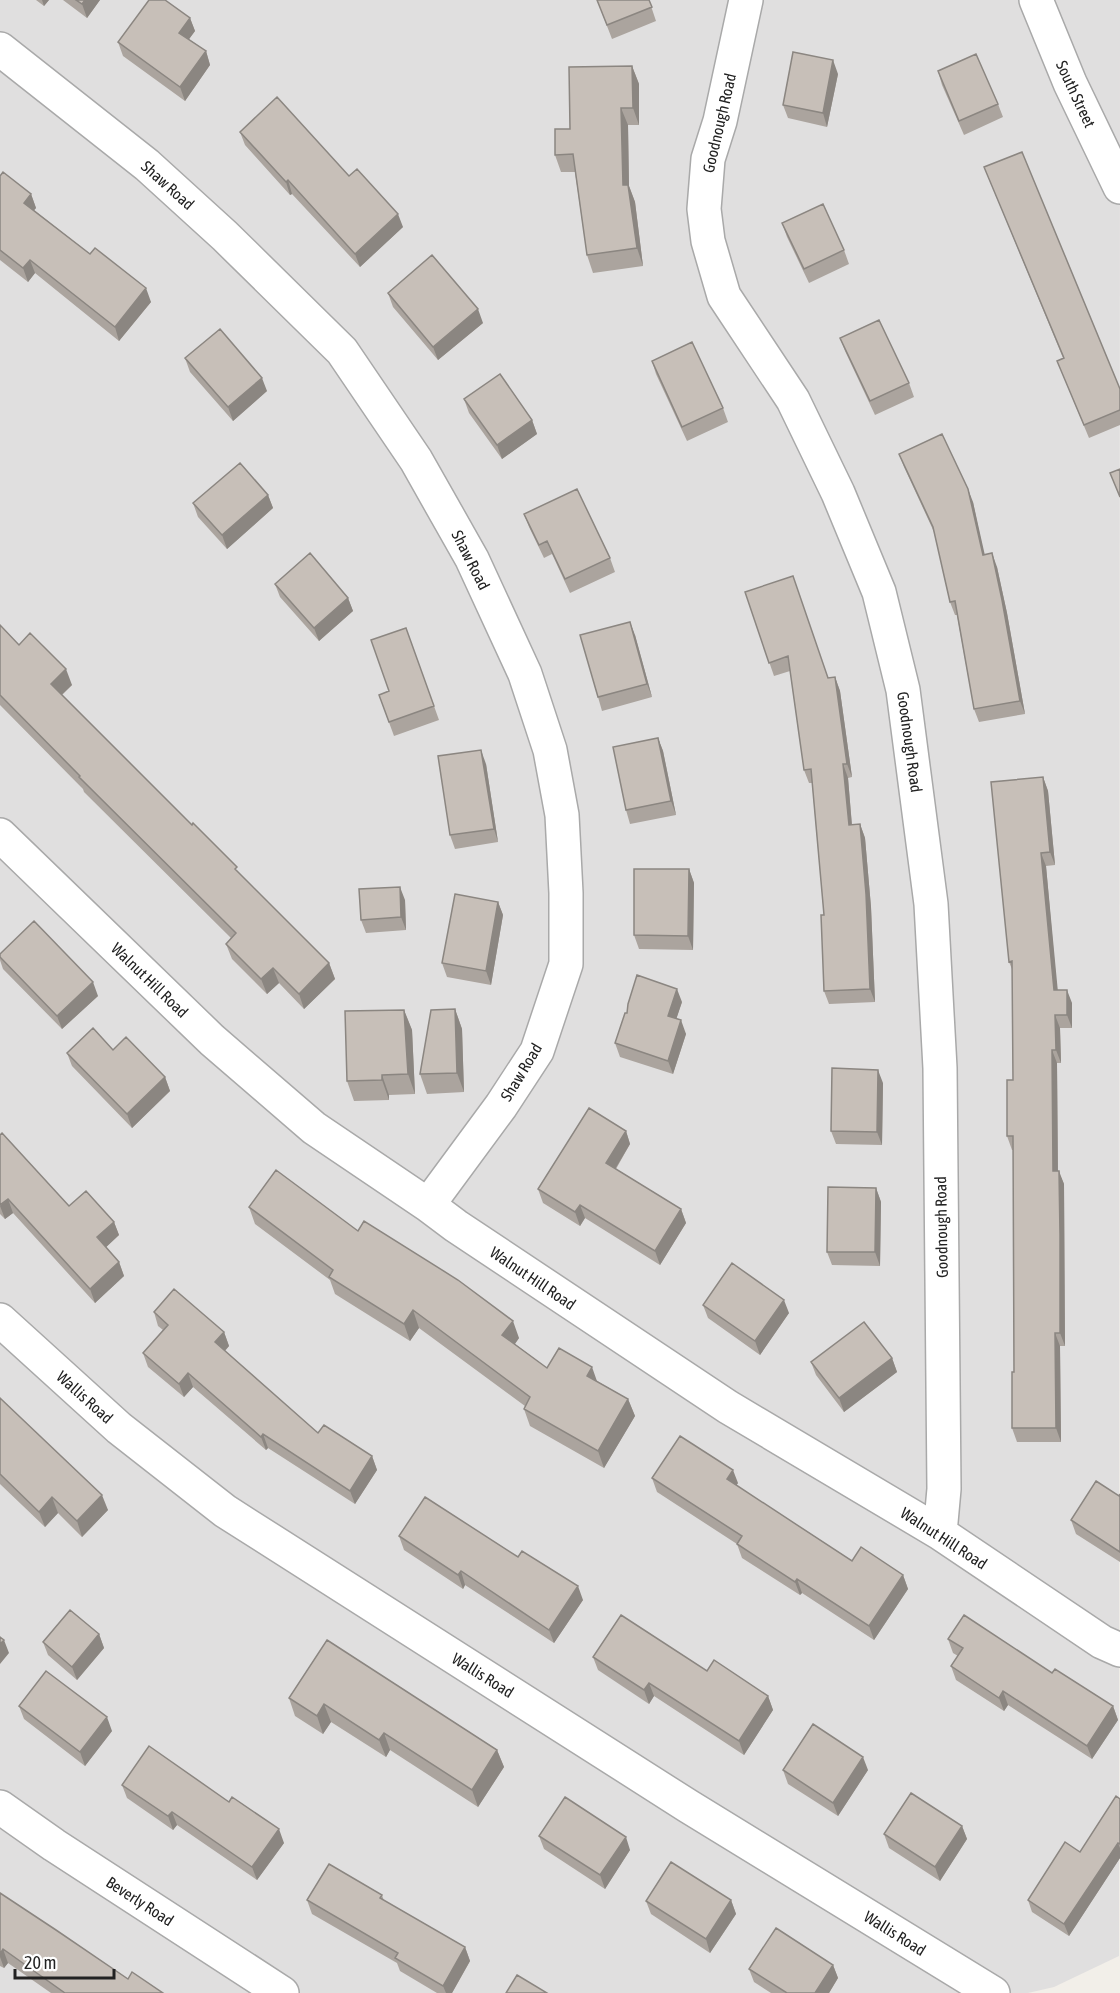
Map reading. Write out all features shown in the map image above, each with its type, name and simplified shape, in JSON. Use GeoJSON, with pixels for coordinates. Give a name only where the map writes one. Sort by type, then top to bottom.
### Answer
{"type":"FeatureCollection","features":[{"type":"Feature","properties":{"kind":"street","name":"Goodnough Road"},"geometry":{"type":"LineString","coordinates":[[746,0],[720,120],[708,159],[704,209],[708,242],[724,296],[793,400],[838,493],[879,592],[903,690],[932,904],[940,1068],[944,1489],[940,1533]]}},
{"type":"Feature","properties":{"kind":"street","name":"South Street"},"geometry":{"type":"LineString","coordinates":[[1036,0],[1070,83],[1120,187]]}},
{"type":"Feature","properties":{"kind":"street","name":"Shaw Road"},"geometry":{"type":"LineString","coordinates":[[0,49],[147,165],[225,236],[342,351],[416,460],[472,559],[525,674],[550,750],[562,816],[566,893],[566,964],[537,1051],[501,1106],[428,1204]]}},
{"type":"Feature","properties":{"kind":"street","name":"Walnut Hill Road"},"geometry":{"type":"LineString","coordinates":[[0,835],[213,1040],[314,1128],[428,1204],[456,1226],[728,1407],[940,1533],[1102,1642],[1120,1650]]}},
{"type":"Feature","properties":{"kind":"street","name":"Wallis Road"},"geometry":{"type":"LineString","coordinates":[[0,1320],[119,1428],[225,1511],[688,1806],[993,1993]]}},
{"type":"Feature","properties":{"kind":"street","name":"Beverly Road"},"geometry":{"type":"LineString","coordinates":[[0,1807],[54,1845],[282,1993]]}},
{"type":"Feature","properties":{"kind":"shaded area"},"geometry":{"type":"Polygon","coordinates":[[[0,0],[1120,0],[1119,1956],[1054,1987],[1028,1993],[0,1993],[0,0]]]}},
{"type":"Feature","properties":{"kind":"building"},"geometry":{"type":"Polygon","coordinates":[[[149,0],[165,0],[190,18],[179,33],[206,51],[180,87],[118,42],[149,0]]]}},
{"type":"Feature","properties":{"kind":"building"},"geometry":{"type":"Polygon","coordinates":[[[597,0],[649,0],[652,7],[607,25],[597,0]]]}},
{"type":"Feature","properties":{"kind":"building"},"geometry":{"type":"Polygon","coordinates":[[[793,52],[833,60],[823,113],[783,105],[793,52]]]}},
{"type":"Feature","properties":{"kind":"building"},"geometry":{"type":"Polygon","coordinates":[[[976,54],[998,104],[959,121],[938,71],[976,54]]]}},
{"type":"Feature","properties":{"kind":"building"},"geometry":{"type":"Polygon","coordinates":[[[632,66],[633,108],[621,108],[623,185],[628,185],[637,248],[587,255],[573,154],[555,155],[555,129],[570,129],[569,67],[632,66]]]}},
{"type":"Feature","properties":{"kind":"building"},"geometry":{"type":"Polygon","coordinates":[[[277,97],[349,176],[357,169],[398,214],[355,254],[288,180],[286,182],[240,132],[277,97]]]}},
{"type":"Feature","properties":{"kind":"building"},"geometry":{"type":"Polygon","coordinates":[[[1022,152],[1120,389],[1120,410],[1084,425],[1057,361],[1064,358],[984,167],[1022,152]]]}},
{"type":"Feature","properties":{"kind":"building"},"geometry":{"type":"Polygon","coordinates":[[[3,172],[31,194],[24,203],[90,254],[95,248],[146,288],[115,327],[30,260],[23,268],[0,250],[0,176],[3,172]]]}},
{"type":"Feature","properties":{"kind":"building"},"geometry":{"type":"Polygon","coordinates":[[[823,204],[844,250],[804,269],[782,223],[823,204]]]}},
{"type":"Feature","properties":{"kind":"building"},"geometry":{"type":"Polygon","coordinates":[[[432,255],[478,309],[433,347],[388,293],[432,255]]]}},
{"type":"Feature","properties":{"kind":"building"},"geometry":{"type":"Polygon","coordinates":[[[879,320],[909,383],[870,401],[840,338],[879,320]]]}},
{"type":"Feature","properties":{"kind":"building"},"geometry":{"type":"Polygon","coordinates":[[[220,329],[262,378],[228,407],[185,358],[220,329]]]}},
{"type":"Feature","properties":{"kind":"building"},"geometry":{"type":"Polygon","coordinates":[[[692,342],[723,408],[682,427],[652,361],[692,342]]]}},
{"type":"Feature","properties":{"kind":"building"},"geometry":{"type":"Polygon","coordinates":[[[500,374],[532,420],[497,445],[464,399],[500,374]]]}},
{"type":"Feature","properties":{"kind":"building"},"geometry":{"type":"Polygon","coordinates":[[[942,434],[968,489],[983,555],[992,553],[1020,701],[974,709],[955,601],[950,602],[933,527],[899,454],[942,434]]]}},
{"type":"Feature","properties":{"kind":"building"},"geometry":{"type":"Polygon","coordinates":[[[240,463],[268,495],[222,535],[193,503],[240,463]]]}},
{"type":"Feature","properties":{"kind":"building"},"geometry":{"type":"Polygon","coordinates":[[[1120,469],[1120,497],[1110,473],[1120,469]]]}},
{"type":"Feature","properties":{"kind":"building"},"geometry":{"type":"Polygon","coordinates":[[[577,489],[610,558],[565,579],[547,541],[539,545],[524,514],[577,489]]]}},
{"type":"Feature","properties":{"kind":"building"},"geometry":{"type":"Polygon","coordinates":[[[310,553],[348,598],[314,628],[275,584],[310,553]]]}},
{"type":"Feature","properties":{"kind":"building"},"geometry":{"type":"Polygon","coordinates":[[[793,576],[828,678],[835,677],[847,764],[843,764],[849,825],[860,824],[870,989],[824,991],[821,915],[824,915],[811,769],[804,770],[788,656],[769,663],[745,592],[793,576]]]}},
{"type":"Feature","properties":{"kind":"building"},"geometry":{"type":"Polygon","coordinates":[[[630,622],[647,684],[598,697],[580,635],[630,622]]]}},
{"type":"Feature","properties":{"kind":"building"},"geometry":{"type":"Polygon","coordinates":[[[0,625],[19,645],[30,633],[66,669],[51,684],[237,867],[235,869],[329,963],[299,994],[273,968],[261,979],[226,944],[236,933],[0,695],[0,625]]]}},
{"type":"Feature","properties":{"kind":"building"},"geometry":{"type":"Polygon","coordinates":[[[406,628],[434,706],[389,722],[379,695],[389,691],[371,640],[406,628]]]}},
{"type":"Feature","properties":{"kind":"building"},"geometry":{"type":"Polygon","coordinates":[[[658,738],[671,801],[626,810],[613,747],[658,738]]]}},
{"type":"Feature","properties":{"kind":"building"},"geometry":{"type":"Polygon","coordinates":[[[481,750],[494,829],[450,835],[438,756],[481,750]]]}},
{"type":"Feature","properties":{"kind":"building"},"geometry":{"type":"Polygon","coordinates":[[[1043,777],[1050,852],[1041,853],[1054,990],[1067,990],[1067,1015],[1055,1015],[1056,1050],[1052,1050],[1053,1171],[1059,1171],[1060,1235],[1060,1333],[1055,1333],[1056,1428],[1012,1428],[1012,1372],[1014,1372],[1013,1136],[1007,1136],[1007,1080],[1013,1080],[1012,961],[1009,962],[991,782],[1043,777]]]}},
{"type":"Feature","properties":{"kind":"building"},"geometry":{"type":"Polygon","coordinates":[[[634,869],[689,869],[688,936],[634,935],[634,869]]]}},
{"type":"Feature","properties":{"kind":"building"},"geometry":{"type":"Polygon","coordinates":[[[400,887],[401,917],[361,920],[359,889],[400,887]]]}},
{"type":"Feature","properties":{"kind":"building"},"geometry":{"type":"Polygon","coordinates":[[[455,894],[498,902],[486,971],[442,963],[455,894]]]}},
{"type":"Feature","properties":{"kind":"building"},"geometry":{"type":"Polygon","coordinates":[[[34,921],[93,982],[57,1016],[0,957],[0,954],[34,921]]]}},
{"type":"Feature","properties":{"kind":"building"},"geometry":{"type":"Polygon","coordinates":[[[637,975],[677,989],[668,1016],[681,1020],[668,1061],[615,1043],[625,1013],[627,1013],[637,975]]]}},
{"type":"Feature","properties":{"kind":"building"},"geometry":{"type":"Polygon","coordinates":[[[455,1009],[457,1073],[420,1074],[431,1010],[455,1009]]]}},
{"type":"Feature","properties":{"kind":"building"},"geometry":{"type":"Polygon","coordinates":[[[404,1010],[408,1074],[382,1075],[382,1080],[347,1081],[345,1011],[404,1010]]]}},
{"type":"Feature","properties":{"kind":"building"},"geometry":{"type":"Polygon","coordinates":[[[93,1028],[113,1050],[126,1037],[165,1077],[127,1114],[67,1053],[93,1028]]]}},
{"type":"Feature","properties":{"kind":"building"},"geometry":{"type":"Polygon","coordinates":[[[832,1068],[878,1070],[877,1132],[831,1131],[832,1068]]]}},
{"type":"Feature","properties":{"kind":"building"},"geometry":{"type":"Polygon","coordinates":[[[589,1108],[626,1131],[606,1163],[681,1209],[655,1251],[580,1205],[575,1212],[538,1189],[589,1108]]]}},
{"type":"Feature","properties":{"kind":"building"},"geometry":{"type":"Polygon","coordinates":[[[2,1133],[69,1206],[86,1191],[114,1222],[97,1237],[119,1262],[90,1289],[8,1199],[0,1205],[0,1135],[2,1133]]]}},
{"type":"Feature","properties":{"kind":"building"},"geometry":{"type":"Polygon","coordinates":[[[276,1170],[358,1231],[364,1221],[458,1280],[513,1321],[502,1335],[547,1368],[559,1348],[592,1367],[587,1376],[628,1399],[598,1451],[524,1409],[530,1397],[413,1310],[404,1324],[329,1277],[333,1270],[249,1207],[276,1170]]]}},
{"type":"Feature","properties":{"kind":"building"},"geometry":{"type":"Polygon","coordinates":[[[828,1187],[876,1188],[875,1252],[827,1252],[828,1187]]]}},
{"type":"Feature","properties":{"kind":"building"},"geometry":{"type":"Polygon","coordinates":[[[732,1263],[784,1300],[755,1341],[703,1305],[732,1263]]]}},
{"type":"Feature","properties":{"kind":"building"},"geometry":{"type":"Polygon","coordinates":[[[174,1289],[224,1332],[215,1342],[318,1433],[324,1425],[372,1456],[350,1491],[263,1434],[261,1437],[188,1373],[179,1384],[143,1353],[168,1325],[154,1312],[174,1289]]]}},
{"type":"Feature","properties":{"kind":"building"},"geometry":{"type":"Polygon","coordinates":[[[864,1322],[892,1358],[839,1398],[811,1362],[864,1322]]]}},
{"type":"Feature","properties":{"kind":"building"},"geometry":{"type":"Polygon","coordinates":[[[0,1398],[102,1495],[77,1521],[52,1497],[39,1512],[0,1474],[0,1398]]]}},
{"type":"Feature","properties":{"kind":"building"},"geometry":{"type":"Polygon","coordinates":[[[680,1436],[733,1470],[727,1479],[852,1561],[861,1547],[903,1575],[869,1626],[797,1579],[795,1582],[737,1544],[742,1536],[652,1478],[680,1436]]]}},
{"type":"Feature","properties":{"kind":"building"},"geometry":{"type":"Polygon","coordinates":[[[1096,1481],[1119,1496],[1120,1494],[1120,1552],[1071,1520],[1096,1481]]]}},
{"type":"Feature","properties":{"kind":"building"},"geometry":{"type":"Polygon","coordinates":[[[425,1497],[518,1557],[522,1551],[578,1586],[549,1630],[461,1571],[458,1575],[399,1536],[425,1497]]]}},
{"type":"Feature","properties":{"kind":"building"},"geometry":{"type":"Polygon","coordinates":[[[70,1610],[99,1634],[72,1667],[43,1642],[70,1610]]]}},
{"type":"Feature","properties":{"kind":"building"},"geometry":{"type":"Polygon","coordinates":[[[621,1615],[707,1671],[714,1660],[768,1696],[739,1741],[649,1683],[644,1690],[593,1657],[621,1615]]]}},
{"type":"Feature","properties":{"kind":"building"},"geometry":{"type":"Polygon","coordinates":[[[964,1615],[1052,1673],[1055,1669],[1113,1706],[1087,1746],[1003,1691],[999,1698],[951,1666],[963,1648],[948,1639],[964,1615]]]}},
{"type":"Feature","properties":{"kind":"building"},"geometry":{"type":"Polygon","coordinates":[[[327,1640],[497,1750],[472,1790],[384,1733],[379,1740],[324,1704],[317,1716],[289,1698],[327,1640]]]}},
{"type":"Feature","properties":{"kind":"building"},"geometry":{"type":"Polygon","coordinates":[[[46,1671],[107,1717],[80,1752],[19,1706],[46,1671]]]}},
{"type":"Feature","properties":{"kind":"building"},"geometry":{"type":"Polygon","coordinates":[[[813,1724],[863,1757],[833,1803],[783,1770],[813,1724]]]}},
{"type":"Feature","properties":{"kind":"building"},"geometry":{"type":"Polygon","coordinates":[[[149,1746],[229,1802],[232,1797],[279,1829],[252,1867],[172,1812],[168,1816],[122,1785],[149,1746]]]}},
{"type":"Feature","properties":{"kind":"building"},"geometry":{"type":"Polygon","coordinates":[[[911,1793],[962,1826],[935,1867],[884,1834],[911,1793]]]}},
{"type":"Feature","properties":{"kind":"building"},"geometry":{"type":"Polygon","coordinates":[[[1116,1796],[1120,1799],[1120,1844],[1118,1843],[1064,1924],[1028,1900],[1065,1842],[1080,1852],[1116,1796]]]}},
{"type":"Feature","properties":{"kind":"building"},"geometry":{"type":"Polygon","coordinates":[[[565,1797],[626,1837],[600,1875],[539,1836],[565,1797]]]}},
{"type":"Feature","properties":{"kind":"building"},"geometry":{"type":"Polygon","coordinates":[[[671,1862],[731,1900],[706,1939],[646,1901],[671,1862]]]}},
{"type":"Feature","properties":{"kind":"building"},"geometry":{"type":"Polygon","coordinates":[[[329,1864],[382,1895],[380,1898],[465,1947],[443,1986],[395,1958],[398,1953],[307,1900],[329,1864]]]}},
{"type":"Feature","properties":{"kind":"building"},"geometry":{"type":"Polygon","coordinates":[[[0,1893],[128,1979],[132,1972],[163,1993],[65,1993],[3,1949],[0,1954],[0,1893]]]}},
{"type":"Feature","properties":{"kind":"building"},"geometry":{"type":"Polygon","coordinates":[[[776,1928],[833,1965],[815,1993],[787,1993],[749,1969],[776,1928]]]}},
{"type":"Feature","properties":{"kind":"building"},"geometry":{"type":"Polygon","coordinates":[[[517,1975],[547,1993],[506,1993],[517,1975]]]}}]}
